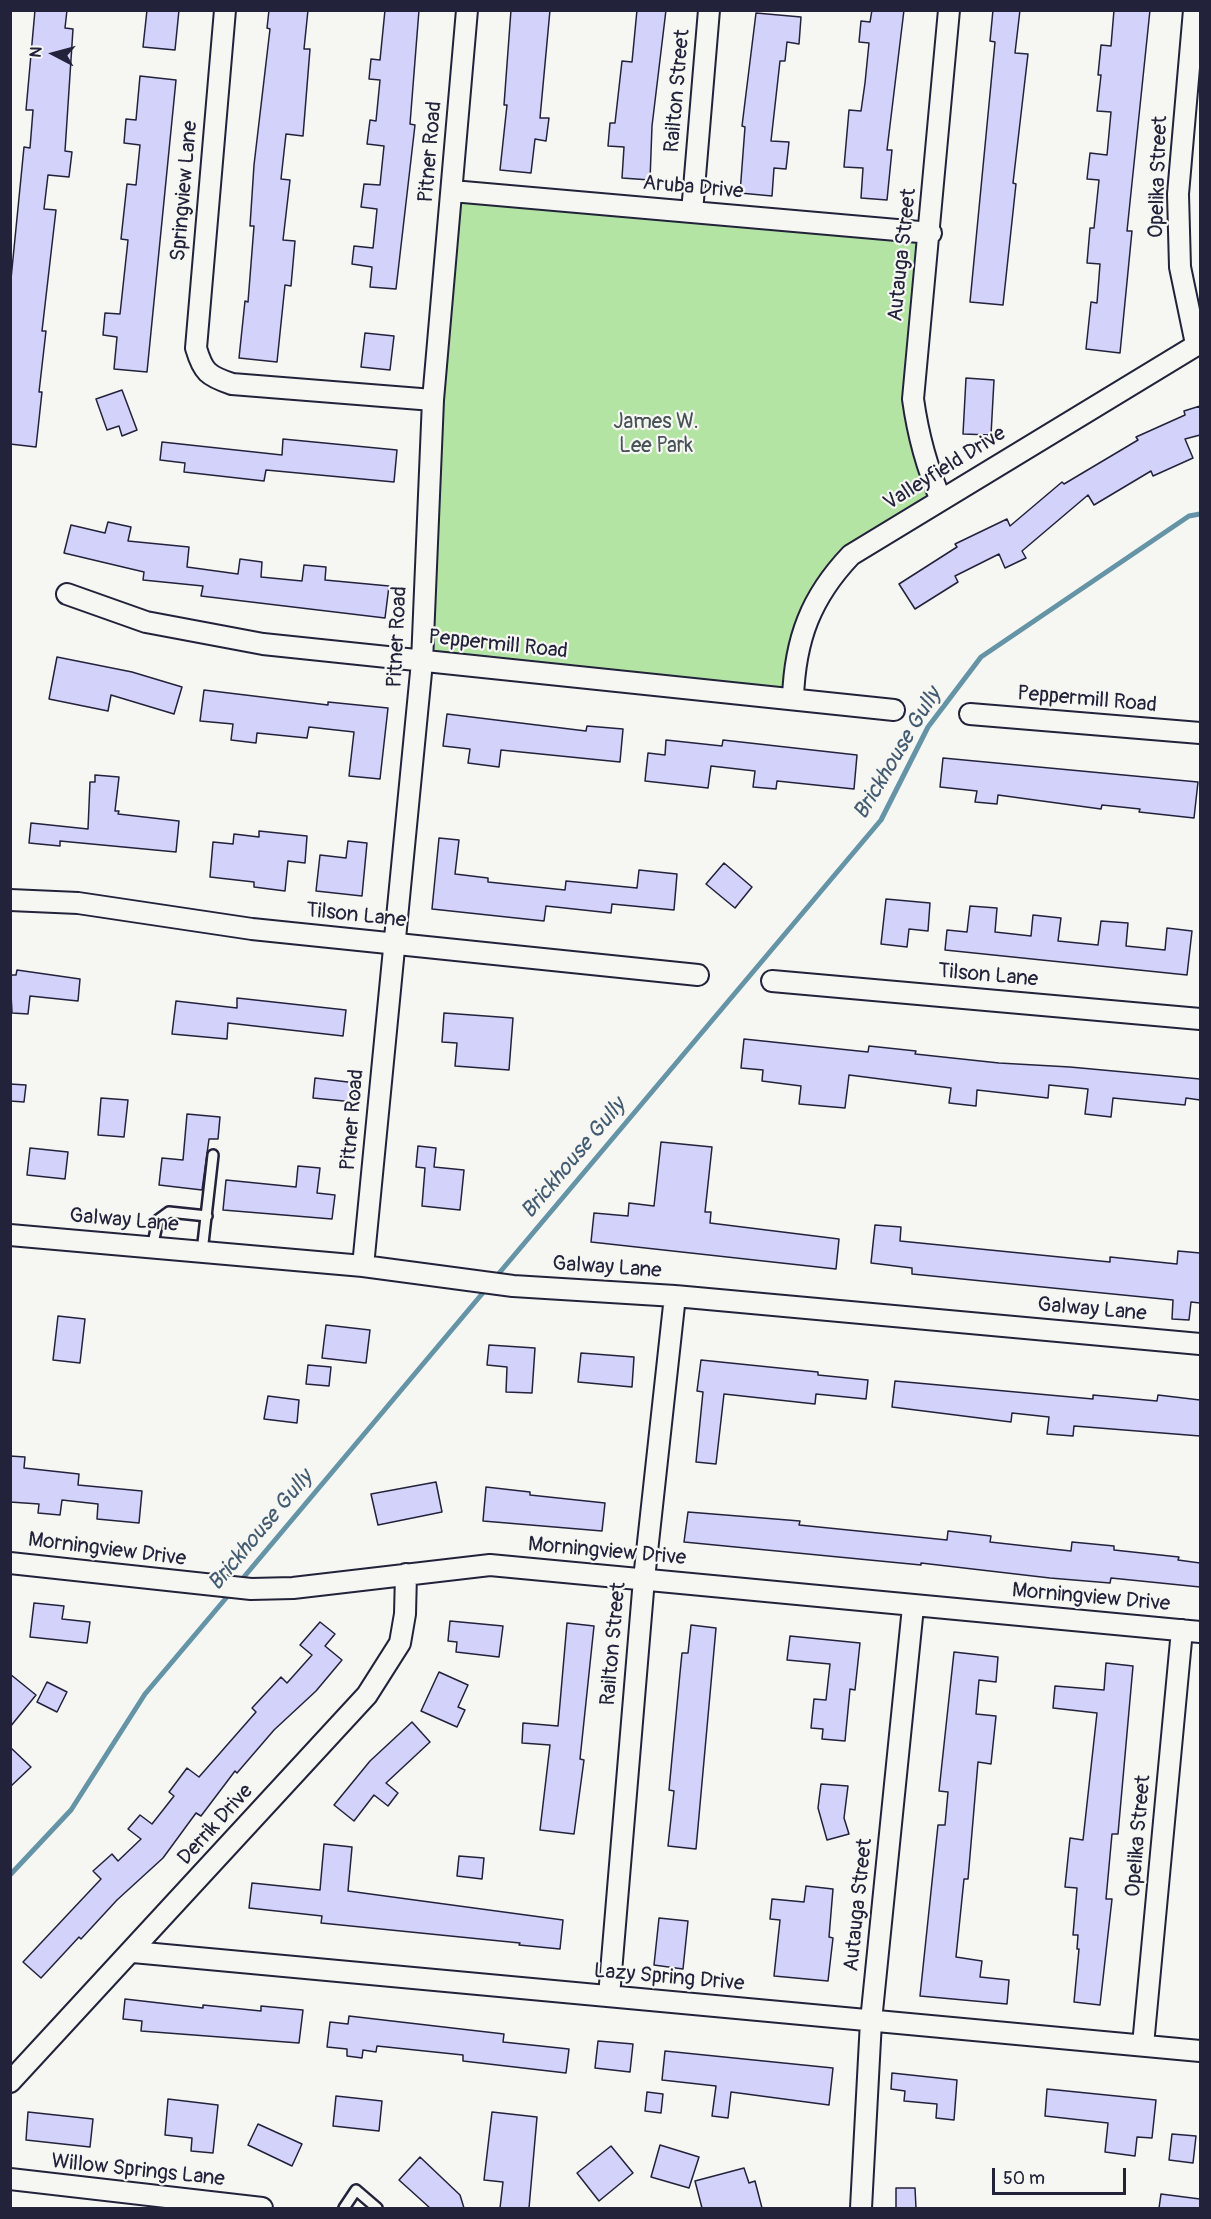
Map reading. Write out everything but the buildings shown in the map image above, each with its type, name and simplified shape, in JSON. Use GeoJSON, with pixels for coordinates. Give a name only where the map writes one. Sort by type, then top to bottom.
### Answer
{"type":"FeatureCollection","features":[{"type":"Feature","properties":{"kind":"street","name":"Springview Lane"},"geometry":{"type":"LineString","coordinates":[[225,10],[196,348],[201,367],[232,384],[433,400]]}},
{"type":"Feature","properties":{"kind":"street","name":"Pitner Road"},"geometry":{"type":"LineString","coordinates":[[363,1266],[422,662],[433,400],[467,10]]}},
{"type":"Feature","properties":{"kind":"street","name":"Railton Street"},"geometry":{"type":"LineString","coordinates":[[692,212],[709,10]]}},
{"type":"Feature","properties":{"kind":"street","name":"Autauga Street"},"geometry":{"type":"LineString","coordinates":[[941,500],[919,441],[913,399],[931,233],[949,10]]}},
{"type":"Feature","properties":{"kind":"street","name":"Opelika Street"},"geometry":{"type":"LineString","coordinates":[[1194,10],[1178,195],[1180,267],[1198,343]]}},
{"type":"Feature","properties":{"kind":"street","name":"Aruba Drive"},"geometry":{"type":"LineString","coordinates":[[452,191],[931,233]]}},
{"type":"Feature","properties":{"kind":"street","name":"Valleyfield Drive"},"geometry":{"type":"LineString","coordinates":[[793,698],[798,653],[810,612],[833,574],[851,555],[1198,343]]}},
{"type":"Feature","properties":{"kind":"street","name":"Peppermill Road"},"geometry":{"type":"LineString","coordinates":[[67,594],[146,622],[263,644],[894,710]]}},
{"type":"Feature","properties":{"kind":"street","name":"Peppermill Road"},"geometry":{"type":"LineString","coordinates":[[970,714],[1200,733]]}},
{"type":"Feature","properties":{"kind":"street","name":"Tilson Lane"},"geometry":{"type":"LineString","coordinates":[[10,900],[78,903],[252,929],[698,975]]}},
{"type":"Feature","properties":{"kind":"street","name":"Tilson Lane"},"geometry":{"type":"LineString","coordinates":[[772,981],[1200,1019]]}},
{"type":"Feature","properties":{"kind":"street","name":"Galway Lane"},"geometry":{"type":"LineString","coordinates":[[10,1235],[363,1266],[513,1286],[675,1296],[1200,1344]]}},
{"type":"Feature","properties":{"kind":"street","name":"Railton Street"},"geometry":{"type":"LineString","coordinates":[[609,1996],[644,1579],[675,1296]]}},
{"type":"Feature","properties":{"kind":"street","name":"Morningview Drive"},"geometry":{"type":"LineString","coordinates":[[10,1563],[251,1589],[293,1588],[490,1565],[913,1607],[1191,1631]]}},
{"type":"Feature","properties":{"kind":"street","name":"Derrik Drive"},"geometry":{"type":"LineString","coordinates":[[10,2082],[133,1952],[367,1695],[400,1644],[405,1614],[406,1574]]}},
{"type":"Feature","properties":{"kind":"street","name":"Autauga Street"},"geometry":{"type":"LineString","coordinates":[[861,2208],[871,2021],[913,1607]]}},
{"type":"Feature","properties":{"kind":"street","name":"Opelika Street"},"geometry":{"type":"LineString","coordinates":[[1143,2046],[1191,1631]]}},
{"type":"Feature","properties":{"kind":"street","name":"Lazy Spring Drive"},"geometry":{"type":"LineString","coordinates":[[133,1952],[1200,2051]]}},
{"type":"Feature","properties":{"kind":"street","name":"Willow Springs Lane"},"geometry":{"type":"LineString","coordinates":[[10,2179],[262,2208]]}},
{"type":"Feature","properties":{"kind":"lane"},"geometry":{"type":"LineString","coordinates":[[201,1252],[213,1155]]}},
{"type":"Feature","properties":{"kind":"lane"},"geometry":{"type":"LineString","coordinates":[[152,1248],[158,1220],[169,1212],[207,1216]]}},
{"type":"Feature","properties":{"kind":"lane"},"geometry":{"type":"LineString","coordinates":[[344,2208],[356,2190],[377,2208]]}},
{"type":"Feature","properties":{"kind":"green space","name":"James W. Lee Park"},"geometry":{"type":"Polygon","coordinates":[[[452,191],[931,233],[915,381],[941,500],[851,555],[820,592],[793,698],[422,662],[452,191]]]}},
{"type":"Feature","properties":{"kind":"waterway","name":"Brickhouse Gully"},"geometry":{"type":"LineString","coordinates":[[495,1278],[881,820],[928,727],[981,657],[1189,516],[1200,514]]}},
{"type":"Feature","properties":{"kind":"waterway","name":"Brickhouse Gully"},"geometry":{"type":"LineString","coordinates":[[238,1584],[487,1288]]}},
{"type":"Feature","properties":{"kind":"waterway","name":"Brickhouse Gully"},"geometry":{"type":"LineString","coordinates":[[10,1875],[71,1810],[145,1694],[232,1591]]}}]}
